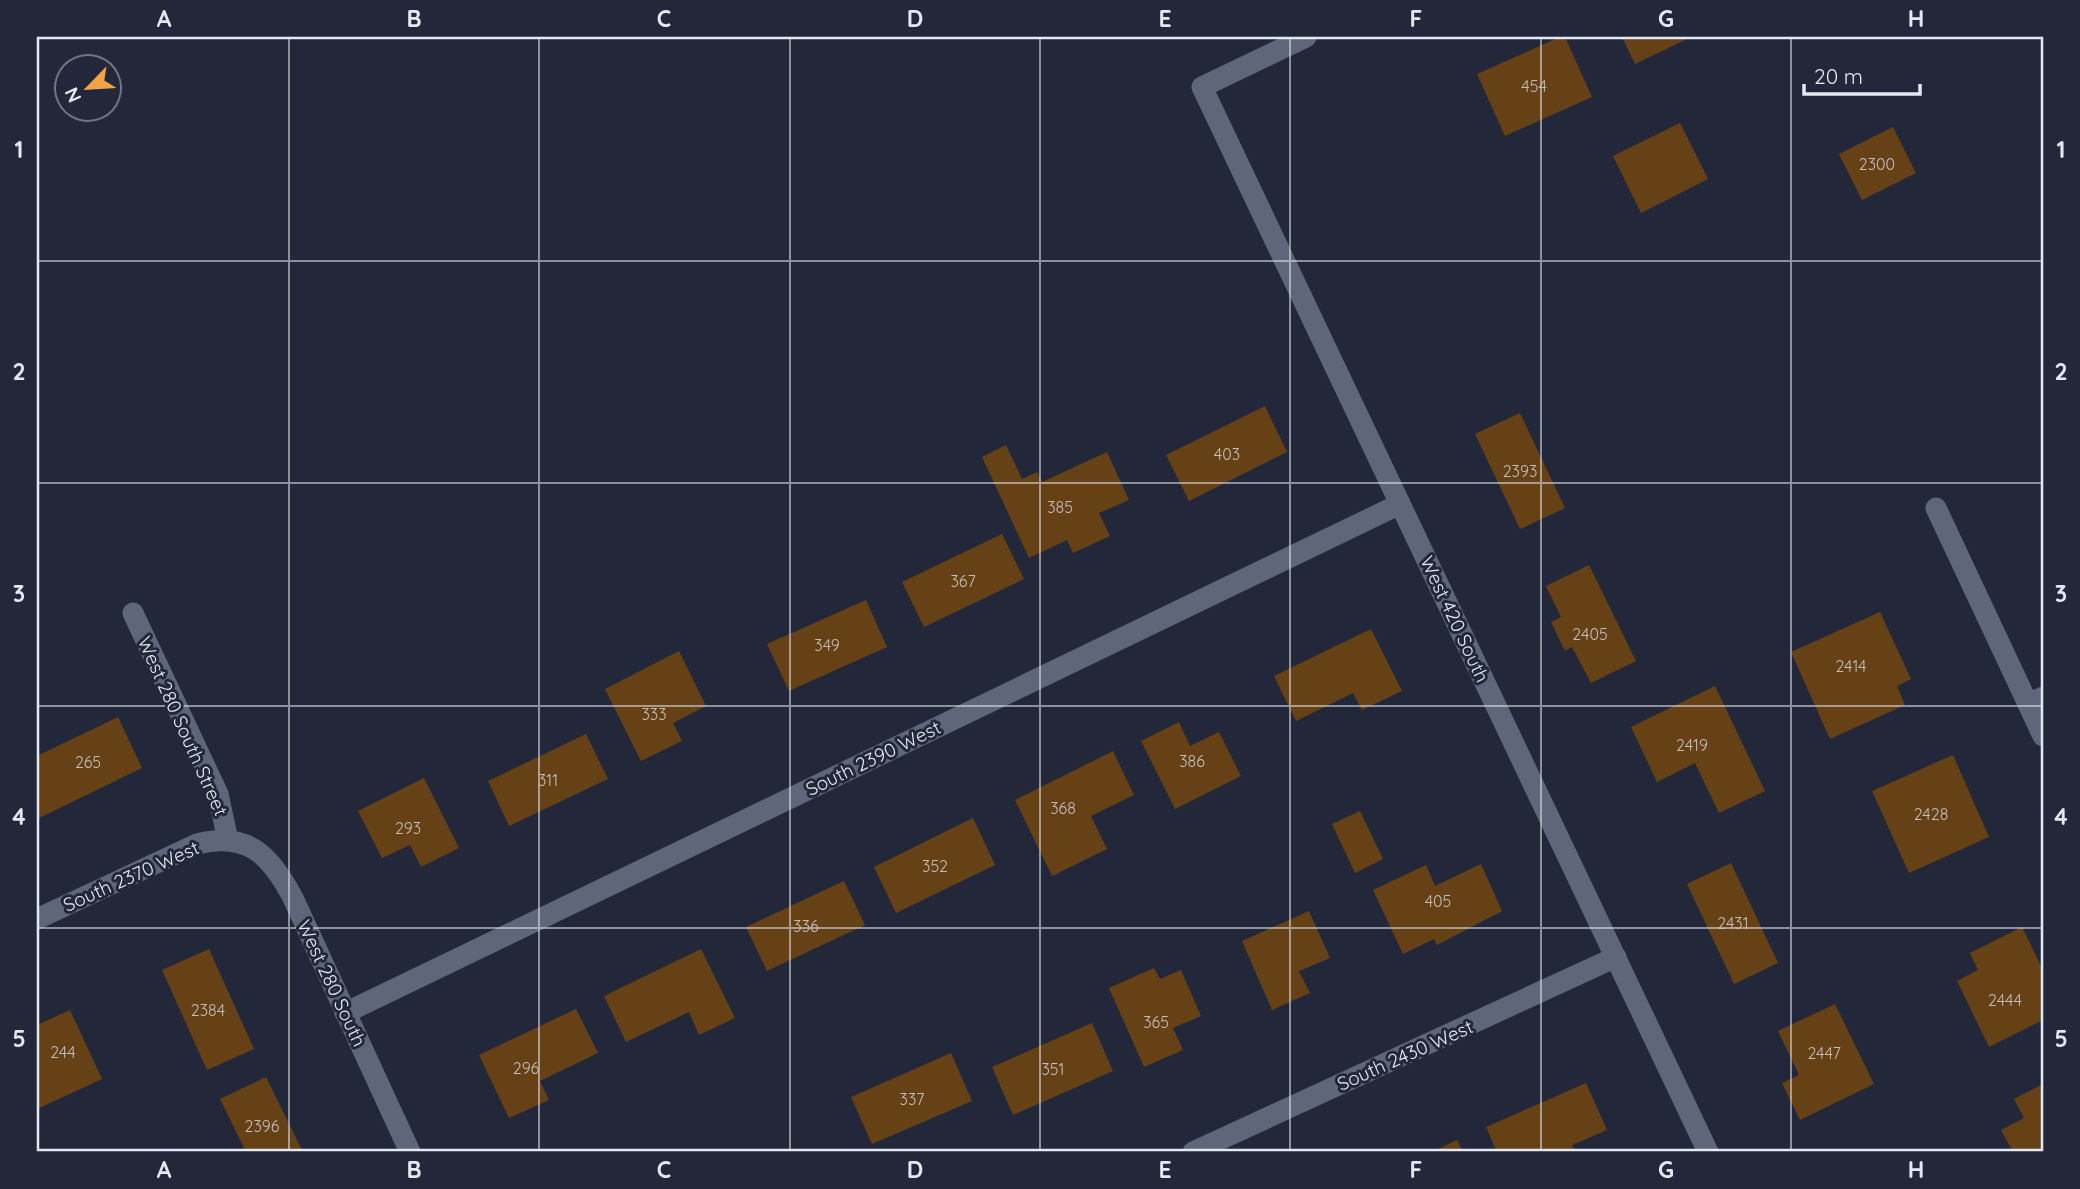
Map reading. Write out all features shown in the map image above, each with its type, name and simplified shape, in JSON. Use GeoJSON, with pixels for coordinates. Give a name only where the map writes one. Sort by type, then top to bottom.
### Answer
{"type":"FeatureCollection","features":[{"type":"Feature","properties":{"kind":"street","name":"West 420 South"},"geometry":{"type":"LineString","coordinates":[[1306,37],[1202,87],[1709,1152]]}},
{"type":"Feature","properties":{"kind":"street","name":"South 2390 West"},"geometry":{"type":"LineString","coordinates":[[345,1013],[1401,504]]}},
{"type":"Feature","properties":{"kind":"street"},"geometry":{"type":"LineString","coordinates":[[1937,508],[2036,701],[2043,736]]}},
{"type":"Feature","properties":{"kind":"street","name":"West 280 South Street"},"geometry":{"type":"LineString","coordinates":[[133,613],[218,794],[228,840]]}},
{"type":"Feature","properties":{"kind":"street","name":"West 280 South"},"geometry":{"type":"LineString","coordinates":[[228,840],[243,843],[267,858],[279,873],[410,1152]]}},
{"type":"Feature","properties":{"kind":"street","name":"South 2370 West"},"geometry":{"type":"LineString","coordinates":[[37,919],[197,844],[228,840]]}},
{"type":"Feature","properties":{"kind":"street","name":"South 2430 West"},"geometry":{"type":"LineString","coordinates":[[1193,1152],[1616,957]]}},
{"type":"Feature","properties":{"kind":"building"},"geometry":{"type":"Polygon","coordinates":[[[1565,37],[1592,97],[1505,136],[1477,74],[1565,37]]]}},
{"type":"Feature","properties":{"kind":"building"},"geometry":{"type":"Polygon","coordinates":[[[1622,37],[1691,37],[1635,64],[1622,37]]]}},
{"type":"Feature","properties":{"kind":"building"},"geometry":{"type":"Polygon","coordinates":[[[1680,123],[1708,179],[1641,213],[1613,156],[1680,123]]]}},
{"type":"Feature","properties":{"kind":"building"},"geometry":{"type":"Polygon","coordinates":[[[1893,127],[1916,173],[1862,200],[1839,154],[1893,127]]]}},
{"type":"Feature","properties":{"kind":"building"},"geometry":{"type":"Polygon","coordinates":[[[1265,406],[1287,452],[1189,501],[1166,455],[1265,406]]]}},
{"type":"Feature","properties":{"kind":"building"},"geometry":{"type":"Polygon","coordinates":[[[1520,413],[1565,508],[1520,529],[1475,434],[1520,413]]]}},
{"type":"Feature","properties":{"kind":"building"},"geometry":{"type":"Polygon","coordinates":[[[1006,445],[1022,479],[1037,472],[1042,482],[1107,452],[1129,500],[1099,513],[1110,536],[1073,553],[1067,540],[1029,558],[982,457],[1006,445]]]}},
{"type":"Feature","properties":{"kind":"building"},"geometry":{"type":"Polygon","coordinates":[[[1002,534],[1024,579],[924,627],[902,582],[1002,534]]]}},
{"type":"Feature","properties":{"kind":"building"},"geometry":{"type":"Polygon","coordinates":[[[1589,565],[1636,661],[1591,683],[1572,647],[1565,651],[1551,622],[1561,617],[1546,586],[1589,565]]]}},
{"type":"Feature","properties":{"kind":"building"},"geometry":{"type":"Polygon","coordinates":[[[866,600],[887,647],[789,691],[767,644],[866,600]]]}},
{"type":"Feature","properties":{"kind":"building"},"geometry":{"type":"Polygon","coordinates":[[[1880,612],[1911,679],[1897,686],[1905,705],[1830,739],[1791,652],[1880,612]]]}},
{"type":"Feature","properties":{"kind":"building"},"geometry":{"type":"Polygon","coordinates":[[[1371,629],[1402,691],[1362,710],[1353,693],[1296,721],[1274,676],[1371,629]]]}},
{"type":"Feature","properties":{"kind":"building"},"geometry":{"type":"Polygon","coordinates":[[[679,651],[706,706],[673,723],[682,741],[641,761],[605,689],[679,651]]]}},
{"type":"Feature","properties":{"kind":"building"},"geometry":{"type":"Polygon","coordinates":[[[1715,686],[1765,791],[1719,813],[1695,763],[1657,782],[1631,727],[1715,686]]]}},
{"type":"Feature","properties":{"kind":"building"},"geometry":{"type":"Polygon","coordinates":[[[118,717],[142,768],[37,819],[37,756],[118,717]]]}},
{"type":"Feature","properties":{"kind":"building"},"geometry":{"type":"Polygon","coordinates":[[[1179,722],[1190,746],[1219,732],[1241,776],[1175,809],[1141,741],[1179,722]]]}},
{"type":"Feature","properties":{"kind":"building"},"geometry":{"type":"Polygon","coordinates":[[[586,734],[608,779],[509,826],[488,781],[586,734]]]}},
{"type":"Feature","properties":{"kind":"building"},"geometry":{"type":"Polygon","coordinates":[[[1113,751],[1134,795],[1091,816],[1107,849],[1052,876],[1015,800],[1113,751]]]}},
{"type":"Feature","properties":{"kind":"building"},"geometry":{"type":"Polygon","coordinates":[[[1953,755],[1989,837],[1909,873],[1872,791],[1953,755]]]}},
{"type":"Feature","properties":{"kind":"building"},"geometry":{"type":"Polygon","coordinates":[[[424,778],[459,848],[421,867],[410,845],[382,858],[358,811],[424,778]]]}},
{"type":"Feature","properties":{"kind":"building"},"geometry":{"type":"Polygon","coordinates":[[[1360,811],[1383,859],[1355,873],[1332,824],[1360,811]]]}},
{"type":"Feature","properties":{"kind":"building"},"geometry":{"type":"Polygon","coordinates":[[[973,818],[995,865],[896,913],[874,867],[973,818]]]}},
{"type":"Feature","properties":{"kind":"building"},"geometry":{"type":"Polygon","coordinates":[[[1731,863],[1778,963],[1734,984],[1687,884],[1731,863]]]}},
{"type":"Feature","properties":{"kind":"building"},"geometry":{"type":"Polygon","coordinates":[[[1481,864],[1502,911],[1437,945],[1434,939],[1403,954],[1373,890],[1426,865],[1435,886],[1481,864]]]}},
{"type":"Feature","properties":{"kind":"building"},"geometry":{"type":"Polygon","coordinates":[[[844,881],[865,925],[767,971],[746,927],[844,881]]]}},
{"type":"Feature","properties":{"kind":"building"},"geometry":{"type":"Polygon","coordinates":[[[1309,911],[1330,958],[1299,971],[1310,993],[1272,1010],[1242,941],[1309,911]]]}},
{"type":"Feature","properties":{"kind":"building"},"geometry":{"type":"Polygon","coordinates":[[[2022,927],[2043,970],[2043,1020],[1989,1047],[1957,981],[1978,970],[1970,953],[2022,927]]]}},
{"type":"Feature","properties":{"kind":"building"},"geometry":{"type":"Polygon","coordinates":[[[209,949],[254,1049],[207,1070],[162,970],[209,949]]]}},
{"type":"Feature","properties":{"kind":"building"},"geometry":{"type":"Polygon","coordinates":[[[701,949],[735,1018],[699,1035],[689,1012],[626,1042],[604,996],[701,949]]]}},
{"type":"Feature","properties":{"kind":"building"},"geometry":{"type":"Polygon","coordinates":[[[1154,968],[1160,979],[1181,970],[1201,1016],[1173,1028],[1183,1050],[1144,1067],[1109,988],[1154,968]]]}},
{"type":"Feature","properties":{"kind":"building"},"geometry":{"type":"Polygon","coordinates":[[[1835,1004],[1874,1084],[1800,1120],[1782,1083],[1799,1075],[1778,1031],[1835,1004]]]}},
{"type":"Feature","properties":{"kind":"building"},"geometry":{"type":"Polygon","coordinates":[[[576,1009],[598,1053],[540,1081],[549,1100],[509,1118],[479,1055],[576,1009]]]}},
{"type":"Feature","properties":{"kind":"building"},"geometry":{"type":"Polygon","coordinates":[[[70,1010],[102,1079],[37,1109],[37,1025],[70,1010]]]}},
{"type":"Feature","properties":{"kind":"building"},"geometry":{"type":"Polygon","coordinates":[[[1092,1023],[1113,1071],[1013,1115],[992,1067],[1092,1023]]]}},
{"type":"Feature","properties":{"kind":"building"},"geometry":{"type":"Polygon","coordinates":[[[951,1053],[972,1101],[872,1144],[851,1097],[951,1053]]]}},
{"type":"Feature","properties":{"kind":"building"},"geometry":{"type":"Polygon","coordinates":[[[266,1077],[303,1152],[246,1152],[220,1099],[266,1077]]]}},
{"type":"Feature","properties":{"kind":"building"},"geometry":{"type":"Polygon","coordinates":[[[1586,1083],[1607,1130],[1572,1145],[1575,1152],[1497,1152],[1486,1127],[1586,1083]]]}},
{"type":"Feature","properties":{"kind":"building"},"geometry":{"type":"Polygon","coordinates":[[[2043,1084],[2043,1152],[2013,1152],[2001,1130],[2024,1118],[2014,1099],[2043,1084]]]}},
{"type":"Feature","properties":{"kind":"building"},"geometry":{"type":"Polygon","coordinates":[[[1457,1140],[1463,1152],[1432,1152],[1457,1140]]]}}]}
